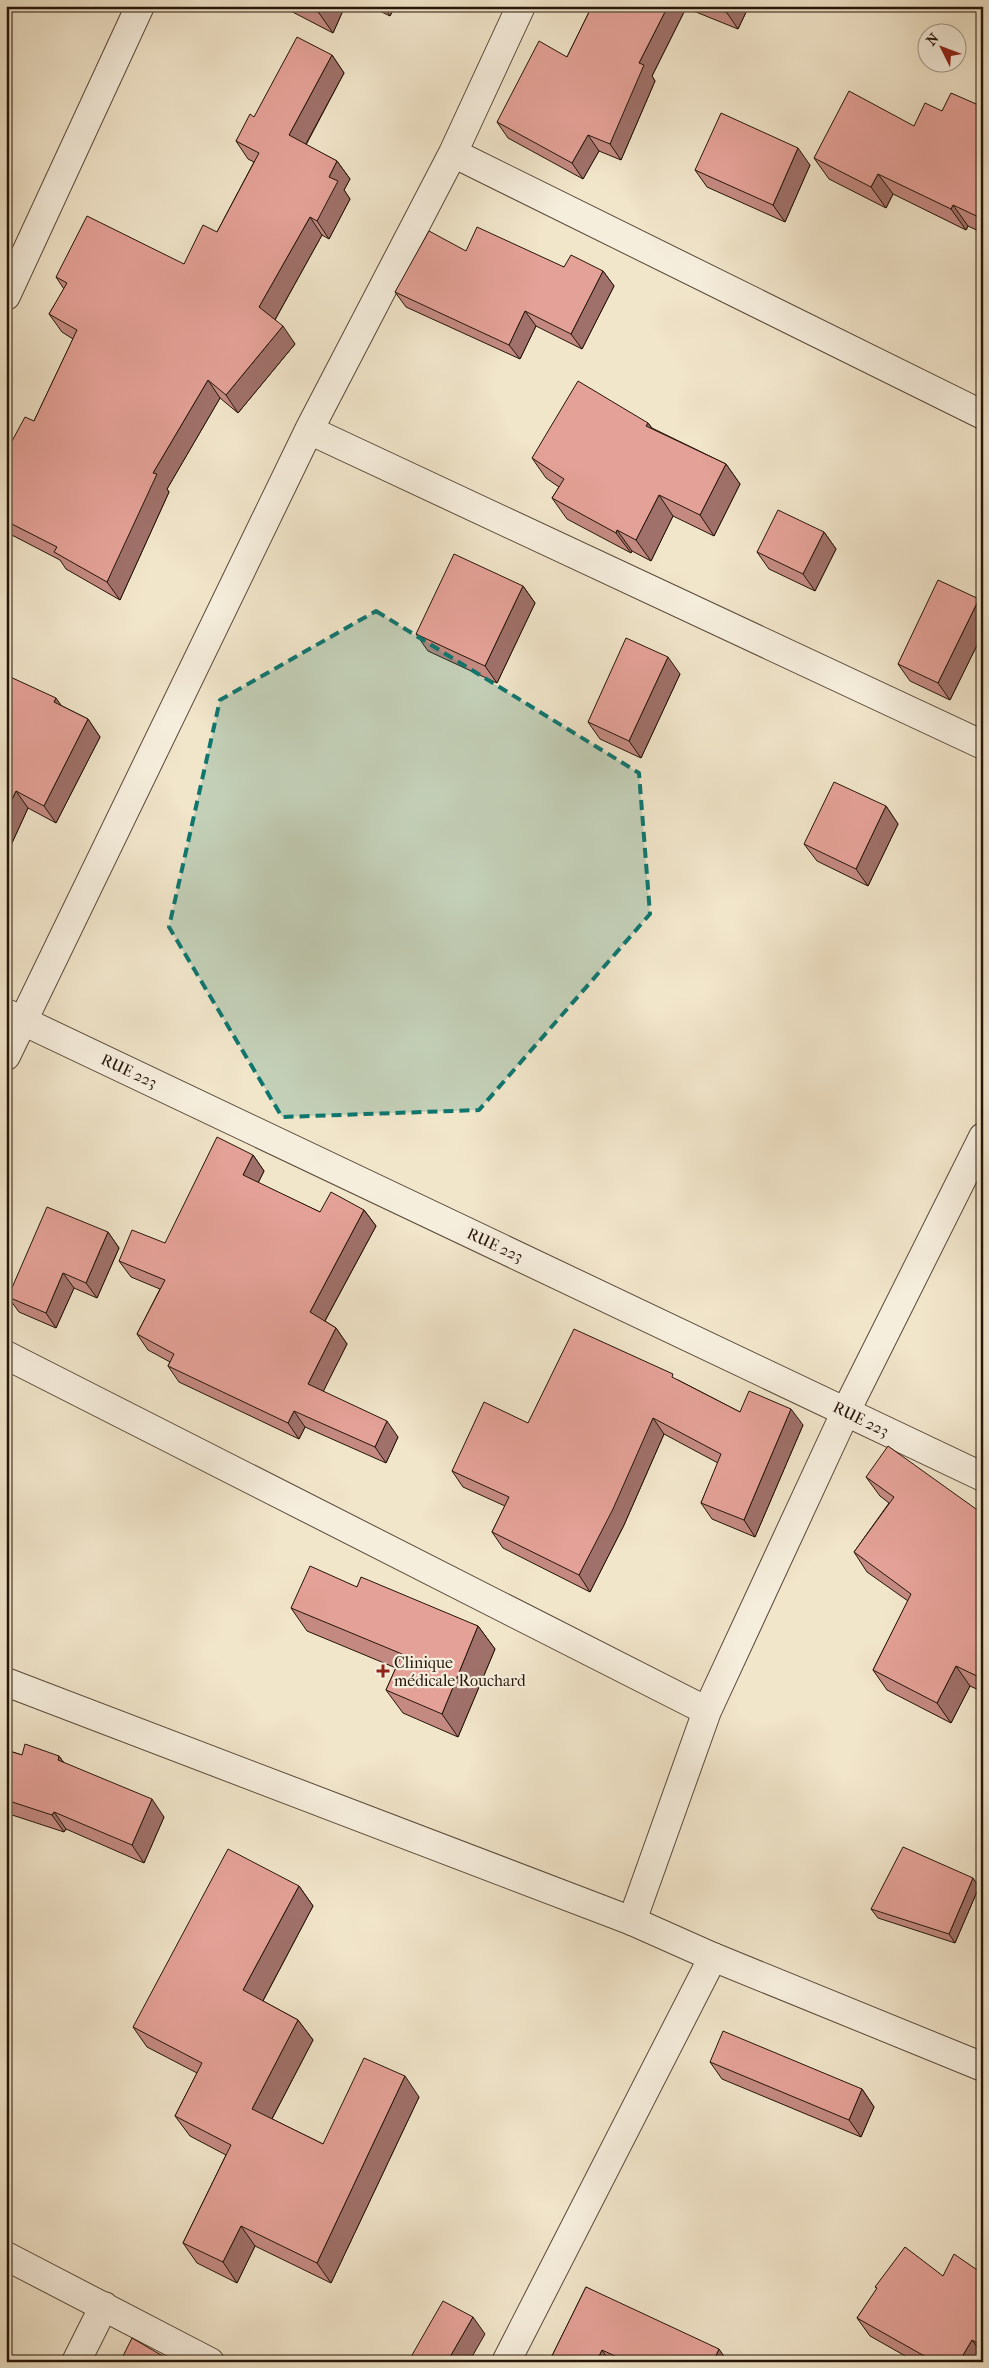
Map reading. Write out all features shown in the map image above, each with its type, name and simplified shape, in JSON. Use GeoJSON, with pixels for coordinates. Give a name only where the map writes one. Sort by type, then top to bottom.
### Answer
{"type":"FeatureCollection","features":[{"type":"Feature","properties":{"kind":"street"},"geometry":{"type":"LineString","coordinates":[[6,296],[140,6]]}},
{"type":"Feature","properties":{"kind":"street"},"geometry":{"type":"LineString","coordinates":[[6,1056],[15,1017],[309,430],[453,152],[521,6]]}},
{"type":"Feature","properties":{"kind":"street"},"geometry":{"type":"LineString","coordinates":[[453,152],[983,415]]}},
{"type":"Feature","properties":{"kind":"street"},"geometry":{"type":"LineString","coordinates":[[309,430],[983,744]]}},
{"type":"Feature","properties":{"kind":"street","name":"RUE 223"},"geometry":{"type":"LineString","coordinates":[[15,1017],[983,1477]]}},
{"type":"Feature","properties":{"kind":"street"},"geometry":{"type":"LineString","coordinates":[[632,1920],[707,1710],[846,1411],[983,1137]]}},
{"type":"Feature","properties":{"kind":"street"},"geometry":{"type":"LineString","coordinates":[[6,1356],[707,1710]]}},
{"type":"Feature","properties":{"kind":"street"},"geometry":{"type":"LineString","coordinates":[[6,1682],[632,1920],[713,1957],[983,2067]]}},
{"type":"Feature","properties":{"kind":"street"},"geometry":{"type":"LineString","coordinates":[[506,2362],[713,1957]]}},
{"type":"Feature","properties":{"kind":"street"},"geometry":{"type":"LineString","coordinates":[[6,2256],[210,2362]]}},
{"type":"Feature","properties":{"kind":"street"},"geometry":{"type":"LineString","coordinates":[[76,2362],[104,2306]]}},
{"type":"Feature","properties":{"kind":"highlighted area"},"geometry":{"type":"Polygon","coordinates":[[[376,611],[639,773],[650,914],[479,1110],[282,1117],[169,927],[220,700],[376,611]]]}},
{"type":"Feature","properties":{"kind":"building"},"geometry":{"type":"Polygon","coordinates":[[[306,6],[322,6],[319,13],[306,6]]]}},
{"type":"Feature","properties":{"kind":"building"},"geometry":{"type":"Polygon","coordinates":[[[592,6],[668,6],[639,63],[644,65],[610,144],[588,135],[572,163],[497,122],[539,41],[567,57],[592,6]]]}},
{"type":"Feature","properties":{"kind":"building"},"geometry":{"type":"Polygon","coordinates":[[[710,6],[730,6],[727,13],[710,6]]]}},
{"type":"Feature","properties":{"kind":"building"},"geometry":{"type":"Polygon","coordinates":[[[297,37],[332,55],[289,135],[337,161],[329,177],[338,181],[317,221],[310,217],[259,307],[283,326],[226,395],[208,380],[153,473],[157,474],[107,582],[54,552],[57,547],[6,521],[6,452],[25,417],[34,421],[77,330],[49,314],[67,283],[56,277],[87,216],[184,264],[203,225],[217,232],[259,153],[236,141],[250,114],[254,117],[297,37]]]}},
{"type":"Feature","properties":{"kind":"building"},"geometry":{"type":"Polygon","coordinates":[[[849,91],[914,126],[925,103],[942,111],[951,93],[983,107],[983,219],[953,205],[951,209],[878,174],[871,187],[814,158],[849,91]]]}},
{"type":"Feature","properties":{"kind":"building"},"geometry":{"type":"Polygon","coordinates":[[[721,113],[798,148],[773,205],[695,170],[721,113]]]}},
{"type":"Feature","properties":{"kind":"building"},"geometry":{"type":"Polygon","coordinates":[[[477,227],[564,267],[571,255],[603,271],[571,334],[525,311],[509,345],[395,292],[429,231],[466,251],[477,227]]]}},
{"type":"Feature","properties":{"kind":"building"},"geometry":{"type":"Polygon","coordinates":[[[578,381],[648,423],[646,426],[726,464],[700,515],[659,495],[636,540],[617,530],[616,533],[552,498],[564,479],[532,458],[578,381]]]}},
{"type":"Feature","properties":{"kind":"building"},"geometry":{"type":"Polygon","coordinates":[[[778,510],[824,532],[803,574],[757,552],[778,510]]]}},
{"type":"Feature","properties":{"kind":"building"},"geometry":{"type":"Polygon","coordinates":[[[454,554],[523,586],[485,666],[416,634],[454,554]]]}},
{"type":"Feature","properties":{"kind":"building"},"geometry":{"type":"Polygon","coordinates":[[[938,580],[979,599],[938,683],[898,664],[938,580]]]}},
{"type":"Feature","properties":{"kind":"building"},"geometry":{"type":"Polygon","coordinates":[[[626,638],[668,657],[629,741],[588,722],[626,638]]]}},
{"type":"Feature","properties":{"kind":"building"},"geometry":{"type":"Polygon","coordinates":[[[6,675],[56,698],[54,702],[88,719],[44,806],[16,791],[6,812],[6,675]]]}},
{"type":"Feature","properties":{"kind":"building"},"geometry":{"type":"Polygon","coordinates":[[[834,782],[886,806],[856,869],[804,844],[834,782]]]}},
{"type":"Feature","properties":{"kind":"building"},"geometry":{"type":"Polygon","coordinates":[[[217,1137],[253,1155],[243,1175],[320,1212],[331,1192],[364,1210],[310,1312],[336,1328],[308,1384],[387,1421],[375,1447],[294,1411],[288,1423],[168,1366],[174,1354],[137,1334],[165,1280],[119,1261],[132,1230],[165,1243],[217,1137]]]}},
{"type":"Feature","properties":{"kind":"building"},"geometry":{"type":"Polygon","coordinates":[[[47,1207],[108,1232],[86,1283],[63,1273],[46,1313],[8,1297],[47,1207]]]}},
{"type":"Feature","properties":{"kind":"building"},"geometry":{"type":"Polygon","coordinates":[[[983,1286],[983,1295],[979,1293],[983,1286]]]}},
{"type":"Feature","properties":{"kind":"building"},"geometry":{"type":"Polygon","coordinates":[[[574,1329],[673,1374],[672,1377],[740,1412],[749,1391],[791,1409],[744,1520],[701,1503],[721,1454],[653,1418],[613,1509],[579,1575],[492,1532],[509,1497],[452,1471],[484,1402],[528,1423],[574,1329]]]}},
{"type":"Feature","properties":{"kind":"building"},"geometry":{"type":"Polygon","coordinates":[[[888,1446],[983,1514],[983,1679],[956,1666],[937,1703],[873,1670],[911,1594],[854,1552],[894,1497],[866,1477],[888,1446]]]}},
{"type":"Feature","properties":{"kind":"building"},"geometry":{"type":"Polygon","coordinates":[[[310,1566],[357,1587],[361,1577],[478,1626],[442,1714],[386,1690],[402,1654],[291,1608],[310,1566]]]}},
{"type":"Feature","properties":{"kind":"building"},"geometry":{"type":"Polygon","coordinates":[[[25,1744],[59,1756],[58,1760],[152,1799],[132,1845],[54,1812],[52,1815],[6,1800],[6,1750],[22,1755],[25,1744]]]}},
{"type":"Feature","properties":{"kind":"building"},"geometry":{"type":"Polygon","coordinates":[[[903,1847],[973,1878],[949,1934],[871,1909],[903,1847]]]}},
{"type":"Feature","properties":{"kind":"building"},"geometry":{"type":"Polygon","coordinates":[[[228,1849],[299,1886],[243,1990],[298,2020],[252,2109],[323,2144],[364,2058],[405,2076],[317,2263],[241,2226],[223,2262],[183,2243],[231,2145],[175,2116],[202,2063],[133,2027],[228,1849]]]}},
{"type":"Feature","properties":{"kind":"building"},"geometry":{"type":"Polygon","coordinates":[[[723,2031],[862,2089],[849,2120],[710,2062],[723,2031]]]}},
{"type":"Feature","properties":{"kind":"building"},"geometry":{"type":"Polygon","coordinates":[[[983,2198],[983,2211],[978,2208],[983,2198]]]}},
{"type":"Feature","properties":{"kind":"building"},"geometry":{"type":"Polygon","coordinates":[[[905,2247],[943,2276],[954,2254],[983,2274],[983,2346],[972,2340],[959,2362],[935,2362],[857,2318],[877,2288],[875,2287],[905,2247]]]}},
{"type":"Feature","properties":{"kind":"building"},"geometry":{"type":"Polygon","coordinates":[[[586,2287],[719,2349],[713,2362],[628,2362],[602,2350],[596,2362],[549,2362],[586,2287]]]}},
{"type":"Feature","properties":{"kind":"building"},"geometry":{"type":"Polygon","coordinates":[[[443,2301],[473,2317],[447,2362],[408,2362],[443,2301]]]}},
{"type":"Feature","properties":{"kind":"building"},"geometry":{"type":"Polygon","coordinates":[[[132,2338],[173,2362],[120,2362],[132,2338]]]}},
{"type":"Feature","properties":{"kind":"place","name":"Clinique médicale Rouchard"},"geometry":{"type":"Point","coordinates":[383,1671]}}]}
